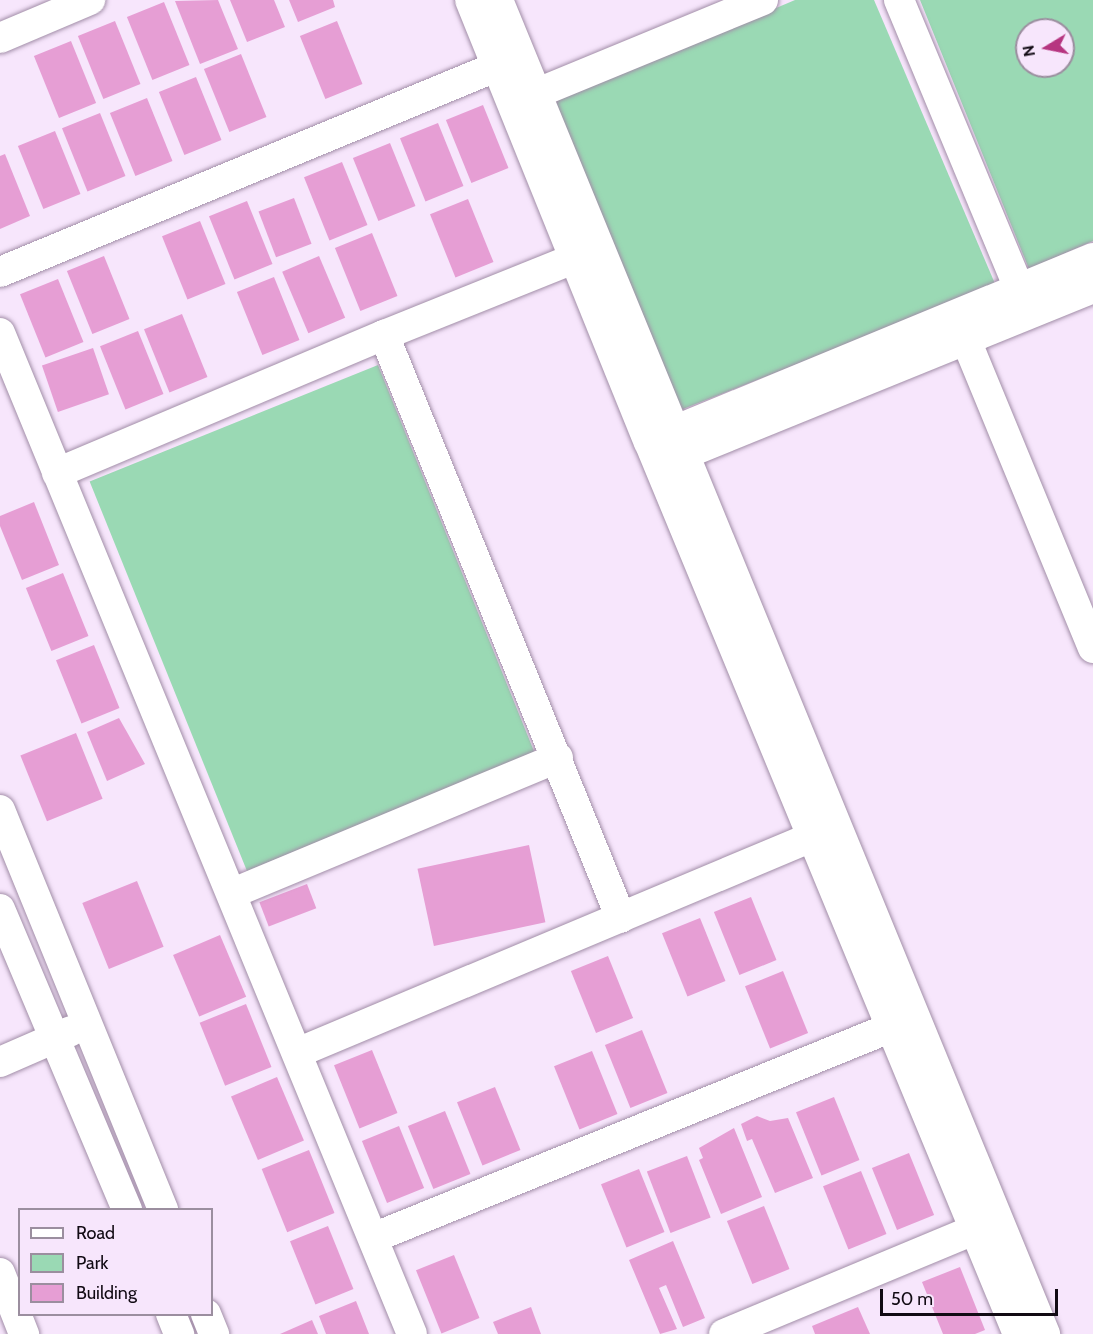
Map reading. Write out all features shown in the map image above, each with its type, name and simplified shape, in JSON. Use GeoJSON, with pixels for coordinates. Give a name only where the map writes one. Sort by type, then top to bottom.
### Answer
{"type":"FeatureCollection","features":[{"type":"Feature","properties":{"kind":"street"},"geometry":{"type":"LineString","coordinates":[[0,38],[90,0]]}},
{"type":"Feature","properties":{"kind":"street"},"geometry":{"type":"LineString","coordinates":[[470,0],[509,61],[665,448],[986,1225],[1045,1334]]}},
{"type":"Feature","properties":{"kind":"street"},"geometry":{"type":"LineString","coordinates":[[498,0],[509,61]]}},
{"type":"Feature","properties":{"kind":"street"},"geometry":{"type":"LineString","coordinates":[[524,98],[763,0]]}},
{"type":"Feature","properties":{"kind":"street"},"geometry":{"type":"LineString","coordinates":[[899,0],[1025,301]]}},
{"type":"Feature","properties":{"kind":"street"},"geometry":{"type":"LineString","coordinates":[[0,272],[509,61]]}},
{"type":"Feature","properties":{"kind":"street"},"geometry":{"type":"LineString","coordinates":[[57,473],[384,335],[587,254]]}},
{"type":"Feature","properties":{"kind":"street"},"geometry":{"type":"LineString","coordinates":[[665,448],[966,340],[1093,258]]}},
{"type":"Feature","properties":{"kind":"street"},"geometry":{"type":"LineString","coordinates":[[665,448],[1025,301],[1093,288]]}},
{"type":"Feature","properties":{"kind":"street"},"geometry":{"type":"LineString","coordinates":[[0,333],[234,893],[412,1334]]}},
{"type":"Feature","properties":{"kind":"street"},"geometry":{"type":"LineString","coordinates":[[384,335],[558,758],[621,918]]}},
{"type":"Feature","properties":{"kind":"street"},"geometry":{"type":"LineString","coordinates":[[966,340],[1093,648]]}},
{"type":"Feature","properties":{"kind":"street"},"geometry":{"type":"LineString","coordinates":[[234,893],[558,758]]}},
{"type":"Feature","properties":{"kind":"street"},"geometry":{"type":"LineString","coordinates":[[0,810],[163,1208]]}},
{"type":"Feature","properties":{"kind":"street"},"geometry":{"type":"LineString","coordinates":[[297,1053],[824,832]]}},
{"type":"Feature","properties":{"kind":"street"},"geometry":{"type":"LineString","coordinates":[[0,909],[127,1208]]}},
{"type":"Feature","properties":{"kind":"street"},"geometry":{"type":"LineString","coordinates":[[0,1062],[87,1023]]}},
{"type":"Feature","properties":{"kind":"street"},"geometry":{"type":"LineString","coordinates":[[373,1238],[902,1023]]}},
{"type":"Feature","properties":{"kind":"street"},"geometry":{"type":"LineString","coordinates":[[724,1334],[986,1225]]}},
{"type":"Feature","properties":{"kind":"street"},"geometry":{"type":"LineString","coordinates":[[986,1225],[1018,1334]]}},
{"type":"Feature","properties":{"kind":"street"},"geometry":{"type":"LineString","coordinates":[[0,1273],[24,1334]]}},
{"type":"Feature","properties":{"kind":"street"},"geometry":{"type":"LineString","coordinates":[[172,1316],[179,1334]]}},
{"type":"Feature","properties":{"kind":"street"},"geometry":{"type":"LineString","coordinates":[[207,1316],[214,1334]]}},
{"type":"Feature","properties":{"kind":"green space"},"geometry":{"type":"Polygon","coordinates":[[[795,0],[874,0],[996,286],[678,411],[555,101],[795,0]]]}},
{"type":"Feature","properties":{"kind":"green space"},"geometry":{"type":"Polygon","coordinates":[[[920,0],[1093,0],[1093,241],[1029,269],[920,0]]]}},
{"type":"Feature","properties":{"kind":"green space"},"geometry":{"type":"Polygon","coordinates":[[[378,365],[535,754],[247,871],[90,482],[378,365]]]}},
{"type":"Feature","properties":{"kind":"building"},"geometry":{"type":"Polygon","coordinates":[[[218,0],[238,49],[200,64],[175,1],[218,0]]]}},
{"type":"Feature","properties":{"kind":"building"},"geometry":{"type":"Polygon","coordinates":[[[230,0],[274,0],[285,27],[247,42],[230,0]]]}},
{"type":"Feature","properties":{"kind":"building"},"geometry":{"type":"Polygon","coordinates":[[[289,0],[333,0],[335,7],[298,22],[289,0]]]}},
{"type":"Feature","properties":{"kind":"building"},"geometry":{"type":"Polygon","coordinates":[[[164,2],[189,65],[152,80],[127,17],[164,2]]]}},
{"type":"Feature","properties":{"kind":"building"},"geometry":{"type":"Polygon","coordinates":[[[115,21],[140,84],[103,99],[78,36],[115,21]]]}},
{"type":"Feature","properties":{"kind":"building"},"geometry":{"type":"Polygon","coordinates":[[[337,21],[362,84],[325,99],[300,36],[337,21]]]}},
{"type":"Feature","properties":{"kind":"building"},"geometry":{"type":"Polygon","coordinates":[[[71,41],[96,103],[59,118],[34,56],[71,41]]]}},
{"type":"Feature","properties":{"kind":"building"},"geometry":{"type":"Polygon","coordinates":[[[241,54],[266,117],[229,132],[204,69],[241,54]]]}},
{"type":"Feature","properties":{"kind":"building"},"geometry":{"type":"Polygon","coordinates":[[[196,77],[221,140],[184,155],[159,92],[196,77]]]}},
{"type":"Feature","properties":{"kind":"building"},"geometry":{"type":"Polygon","coordinates":[[[147,98],[172,161],[135,176],[110,113],[147,98]]]}},
{"type":"Feature","properties":{"kind":"building"},"geometry":{"type":"Polygon","coordinates":[[[483,105],[508,168],[471,183],[446,120],[483,105]]]}},
{"type":"Feature","properties":{"kind":"building"},"geometry":{"type":"Polygon","coordinates":[[[100,113],[125,176],[87,191],[62,128],[100,113]]]}},
{"type":"Feature","properties":{"kind":"building"},"geometry":{"type":"Polygon","coordinates":[[[438,123],[463,186],[425,201],[400,138],[438,123]]]}},
{"type":"Feature","properties":{"kind":"building"},"geometry":{"type":"Polygon","coordinates":[[[55,131],[80,194],[43,209],[18,146],[55,131]]]}},
{"type":"Feature","properties":{"kind":"building"},"geometry":{"type":"Polygon","coordinates":[[[390,143],[415,206],[378,221],[353,158],[390,143]]]}},
{"type":"Feature","properties":{"kind":"building"},"geometry":{"type":"Polygon","coordinates":[[[5,154],[30,216],[0,229],[0,156],[5,154]]]}},
{"type":"Feature","properties":{"kind":"building"},"geometry":{"type":"Polygon","coordinates":[[[342,162],[367,225],[329,240],[304,177],[342,162]]]}},
{"type":"Feature","properties":{"kind":"building"},"geometry":{"type":"Polygon","coordinates":[[[294,198],[312,244],[276,257],[259,212],[294,198]]]}},
{"type":"Feature","properties":{"kind":"building"},"geometry":{"type":"Polygon","coordinates":[[[468,199],[493,262],[455,277],[430,214],[468,199]]]}},
{"type":"Feature","properties":{"kind":"building"},"geometry":{"type":"Polygon","coordinates":[[[247,201],[272,264],[234,279],[209,216],[247,201]]]}},
{"type":"Feature","properties":{"kind":"building"},"geometry":{"type":"Polygon","coordinates":[[[200,221],[225,284],[187,299],[162,236],[200,221]]]}},
{"type":"Feature","properties":{"kind":"building"},"geometry":{"type":"Polygon","coordinates":[[[372,233],[397,296],[360,311],[335,248],[372,233]]]}},
{"type":"Feature","properties":{"kind":"building"},"geometry":{"type":"Polygon","coordinates":[[[104,256],[129,319],[92,334],[67,271],[104,256]]]}},
{"type":"Feature","properties":{"kind":"building"},"geometry":{"type":"Polygon","coordinates":[[[319,256],[345,318],[308,333],[282,272],[319,256]]]}},
{"type":"Feature","properties":{"kind":"building"},"geometry":{"type":"Polygon","coordinates":[[[274,277],[299,340],[262,355],[237,292],[274,277]]]}},
{"type":"Feature","properties":{"kind":"building"},"geometry":{"type":"Polygon","coordinates":[[[58,279],[83,342],[45,357],[20,294],[58,279]]]}},
{"type":"Feature","properties":{"kind":"building"},"geometry":{"type":"Polygon","coordinates":[[[182,314],[207,377],[169,392],[144,329],[182,314]]]}},
{"type":"Feature","properties":{"kind":"building"},"geometry":{"type":"Polygon","coordinates":[[[138,331],[163,394],[125,409],[100,346],[138,331]]]}},
{"type":"Feature","properties":{"kind":"building"},"geometry":{"type":"Polygon","coordinates":[[[93,348],[109,394],[58,412],[42,366],[93,348]]]}},
{"type":"Feature","properties":{"kind":"building"},"geometry":{"type":"Polygon","coordinates":[[[34,502],[59,565],[22,580],[0,526],[0,516],[34,502]]]}},
{"type":"Feature","properties":{"kind":"building"},"geometry":{"type":"Polygon","coordinates":[[[63,573],[88,636],[51,651],[26,588],[63,573]]]}},
{"type":"Feature","properties":{"kind":"building"},"geometry":{"type":"Polygon","coordinates":[[[94,645],[119,708],[81,723],[56,660],[94,645]]]}},
{"type":"Feature","properties":{"kind":"building"},"geometry":{"type":"Polygon","coordinates":[[[119,718],[145,764],[107,781],[87,732],[119,718]]]}},
{"type":"Feature","properties":{"kind":"building"},"geometry":{"type":"Polygon","coordinates":[[[76,733],[103,799],[47,821],[20,755],[76,733]]]}},
{"type":"Feature","properties":{"kind":"building"},"geometry":{"type":"Polygon","coordinates":[[[529,845],[545,922],[434,946],[417,869],[529,845]]]}},
{"type":"Feature","properties":{"kind":"building"},"geometry":{"type":"Polygon","coordinates":[[[137,881],[164,947],[109,969],[82,903],[137,881]]]}},
{"type":"Feature","properties":{"kind":"building"},"geometry":{"type":"Polygon","coordinates":[[[307,884],[316,908],[269,927],[259,902],[307,884]]]}},
{"type":"Feature","properties":{"kind":"building"},"geometry":{"type":"Polygon","coordinates":[[[751,897],[776,960],[739,975],[714,912],[751,897]]]}},
{"type":"Feature","properties":{"kind":"building"},"geometry":{"type":"Polygon","coordinates":[[[700,918],[725,981],[687,996],[662,933],[700,918]]]}},
{"type":"Feature","properties":{"kind":"building"},"geometry":{"type":"Polygon","coordinates":[[[220,935],[246,997],[199,1017],[173,955],[220,935]]]}},
{"type":"Feature","properties":{"kind":"building"},"geometry":{"type":"Polygon","coordinates":[[[608,956],[633,1018],[596,1033],[571,971],[608,956]]]}},
{"type":"Feature","properties":{"kind":"building"},"geometry":{"type":"Polygon","coordinates":[[[783,971],[808,1033],[770,1048],[745,986],[783,971]]]}},
{"type":"Feature","properties":{"kind":"building"},"geometry":{"type":"Polygon","coordinates":[[[246,1004],[271,1067],[225,1086],[200,1023],[246,1004]]]}},
{"type":"Feature","properties":{"kind":"building"},"geometry":{"type":"Polygon","coordinates":[[[642,1030],[667,1093],[630,1108],[605,1045],[642,1030]]]}},
{"type":"Feature","properties":{"kind":"building"},"geometry":{"type":"Polygon","coordinates":[[[372,1050],[397,1113],[359,1128],[334,1065],[372,1050]]]}},
{"type":"Feature","properties":{"kind":"building"},"geometry":{"type":"Polygon","coordinates":[[[592,1051],[617,1114],[579,1129],[554,1066],[592,1051]]]}},
{"type":"Feature","properties":{"kind":"building"},"geometry":{"type":"Polygon","coordinates":[[[277,1077],[304,1141],[258,1160],[231,1097],[277,1077]]]}},
{"type":"Feature","properties":{"kind":"building"},"geometry":{"type":"Polygon","coordinates":[[[495,1087],[520,1150],[482,1165],[457,1102],[495,1087]]]}},
{"type":"Feature","properties":{"kind":"building"},"geometry":{"type":"Polygon","coordinates":[[[834,1097],[859,1160],[821,1175],[796,1112],[834,1097]]]}},
{"type":"Feature","properties":{"kind":"building"},"geometry":{"type":"Polygon","coordinates":[[[445,1111],[470,1174],[433,1189],[408,1126],[445,1111]]]}},
{"type":"Feature","properties":{"kind":"building"},"geometry":{"type":"Polygon","coordinates":[[[757,1116],[770,1121],[788,1118],[813,1178],[775,1193],[752,1139],[747,1141],[741,1124],[757,1116]]]}},
{"type":"Feature","properties":{"kind":"building"},"geometry":{"type":"Polygon","coordinates":[[[399,1126],[424,1188],[387,1203],[362,1141],[399,1126]]]}},
{"type":"Feature","properties":{"kind":"building"},"geometry":{"type":"Polygon","coordinates":[[[734,1128],[762,1197],[721,1214],[699,1160],[703,1158],[699,1148],[734,1128]]]}},
{"type":"Feature","properties":{"kind":"building"},"geometry":{"type":"Polygon","coordinates":[[[309,1150],[334,1213],[287,1232],[262,1169],[309,1150]]]}},
{"type":"Feature","properties":{"kind":"building"},"geometry":{"type":"Polygon","coordinates":[[[909,1153],[934,1215],[897,1230],[872,1168],[909,1153]]]}},
{"type":"Feature","properties":{"kind":"building"},"geometry":{"type":"Polygon","coordinates":[[[687,1156],[711,1218],[671,1233],[647,1171],[687,1156]]]}},
{"type":"Feature","properties":{"kind":"building"},"geometry":{"type":"Polygon","coordinates":[[[639,1169],[664,1232],[626,1247],[601,1184],[639,1169]]]}},
{"type":"Feature","properties":{"kind":"building"},"geometry":{"type":"Polygon","coordinates":[[[861,1171],[886,1234],[848,1249],[823,1186],[861,1171]]]}},
{"type":"Feature","properties":{"kind":"building"},"geometry":{"type":"Polygon","coordinates":[[[764,1206],[789,1269],[752,1284],[727,1221],[764,1206]]]}},
{"type":"Feature","properties":{"kind":"building"},"geometry":{"type":"Polygon","coordinates":[[[328,1226],[353,1289],[315,1304],[290,1241],[328,1226]]]}},
{"type":"Feature","properties":{"kind":"building"},"geometry":{"type":"Polygon","coordinates":[[[673,1241],[705,1318],[683,1327],[666,1285],[659,1288],[677,1329],[660,1334],[629,1260],[673,1241]]]}},
{"type":"Feature","properties":{"kind":"building"},"geometry":{"type":"Polygon","coordinates":[[[454,1255],[479,1318],[441,1333],[416,1270],[454,1255]]]}},
{"type":"Feature","properties":{"kind":"building"},"geometry":{"type":"Polygon","coordinates":[[[960,1267],[985,1330],[975,1334],[943,1334],[922,1282],[960,1267]]]}},
{"type":"Feature","properties":{"kind":"building"},"geometry":{"type":"Polygon","coordinates":[[[356,1301],[369,1334],[326,1334],[319,1316],[356,1301]]]}},
{"type":"Feature","properties":{"kind":"building"},"geometry":{"type":"Polygon","coordinates":[[[531,1307],[541,1334],[498,1334],[493,1322],[531,1307]]]}},
{"type":"Feature","properties":{"kind":"building"},"geometry":{"type":"Polygon","coordinates":[[[858,1307],[870,1334],[815,1334],[812,1326],[858,1307]]]}},
{"type":"Feature","properties":{"kind":"building"},"geometry":{"type":"Polygon","coordinates":[[[312,1320],[318,1334],[280,1334],[312,1320]]]}}]}
